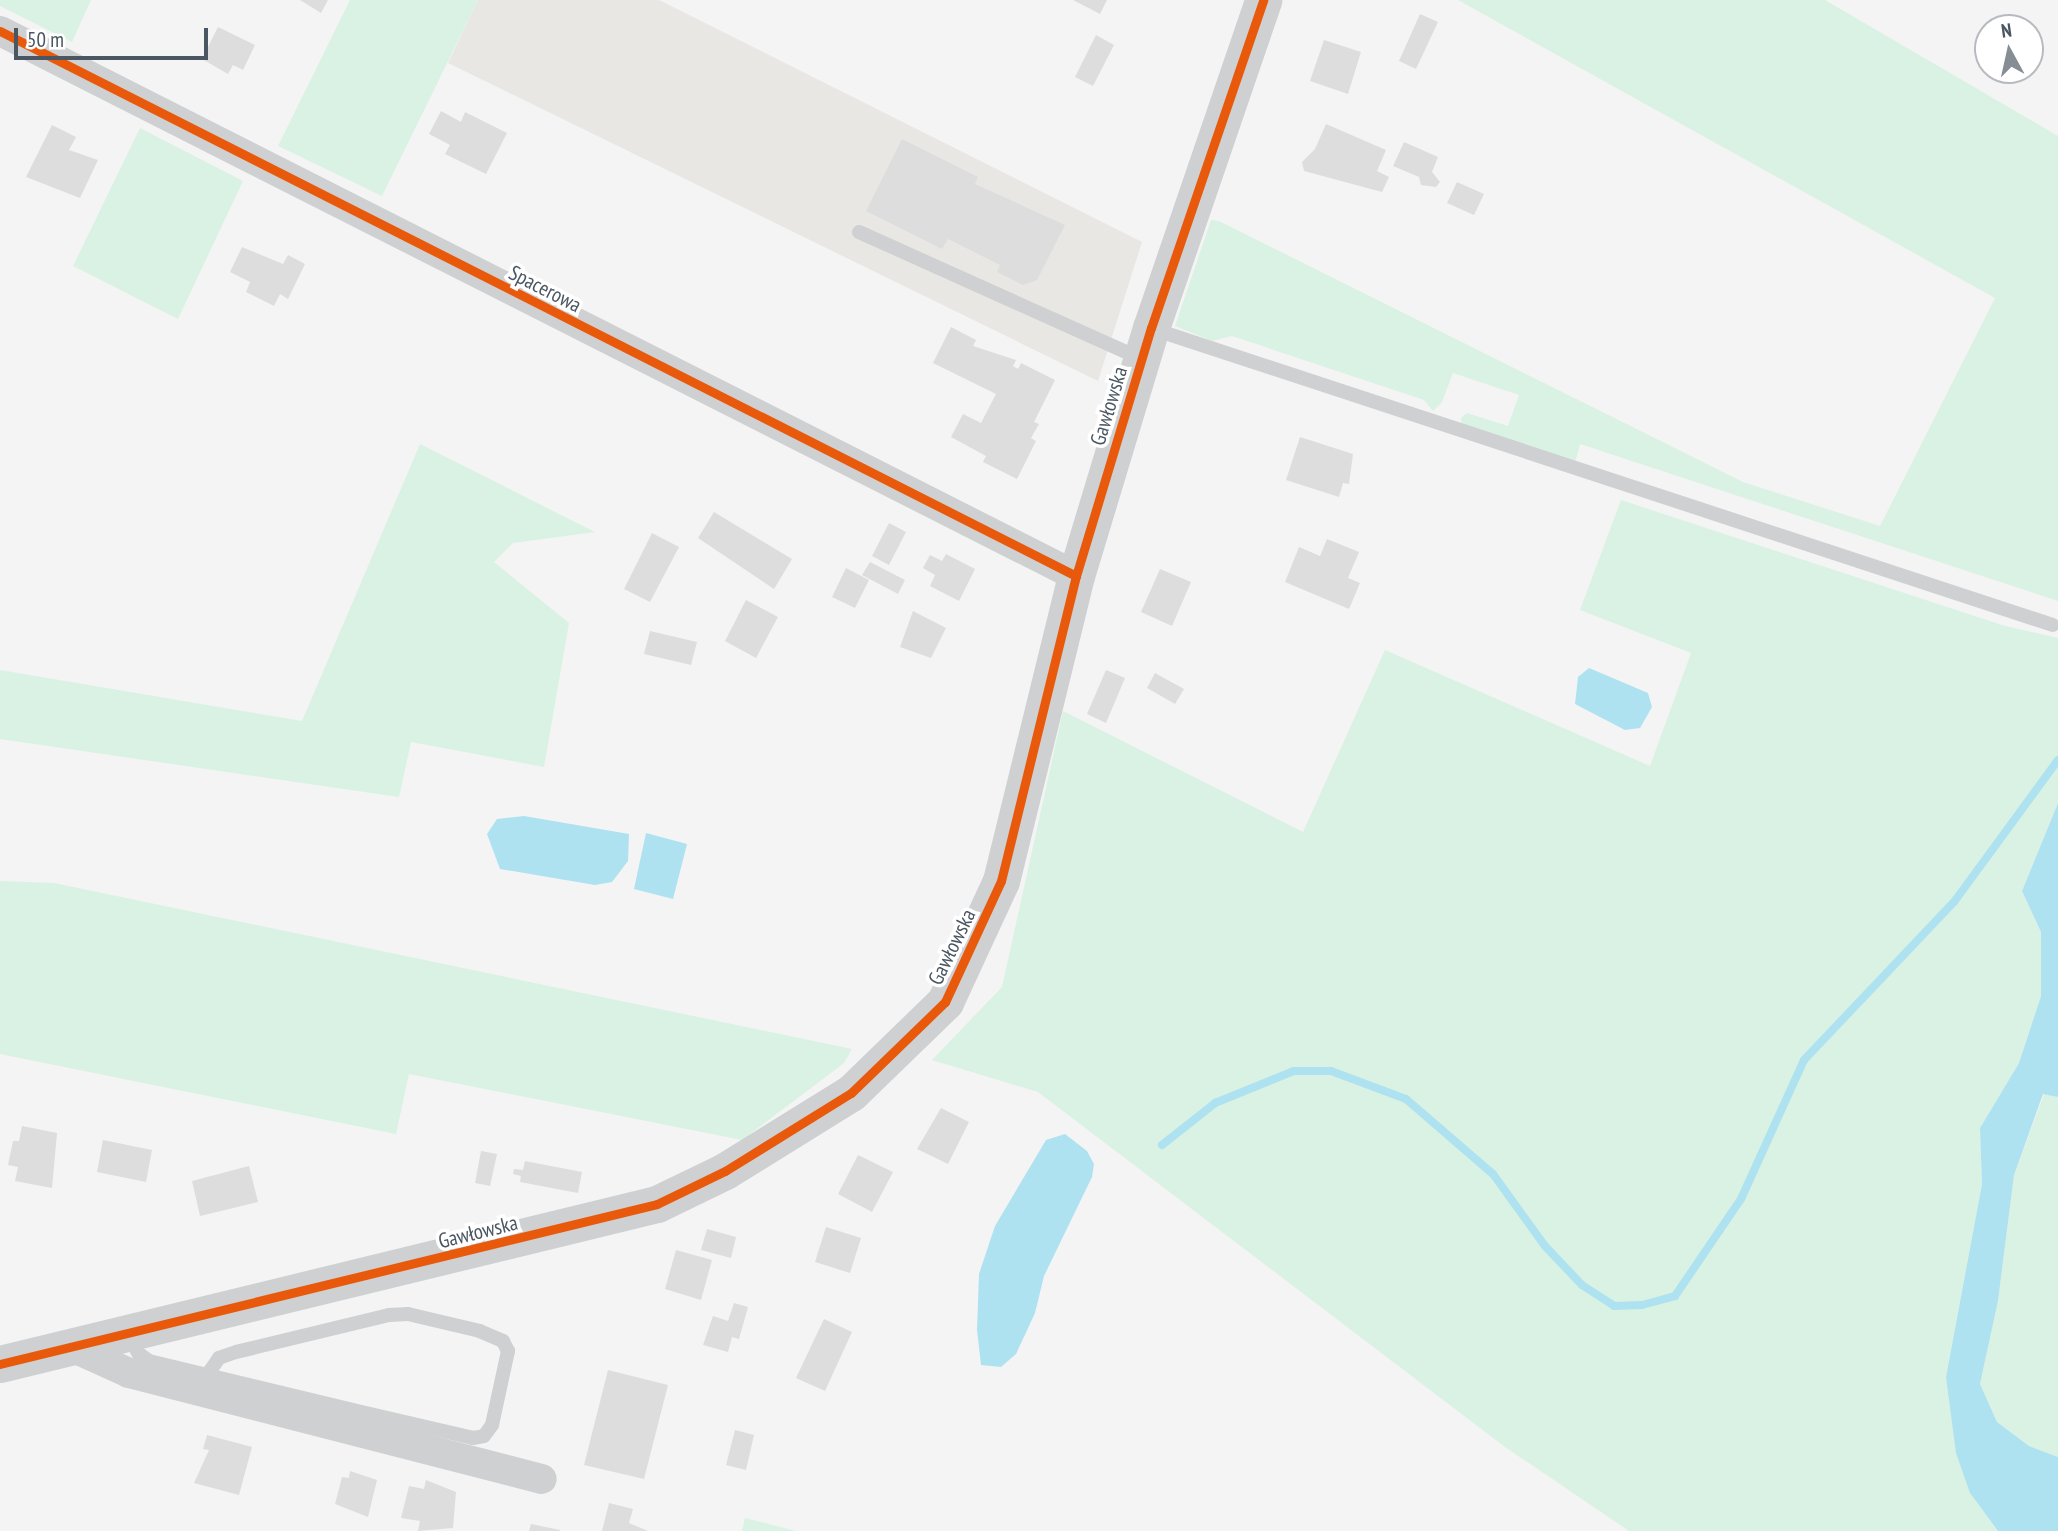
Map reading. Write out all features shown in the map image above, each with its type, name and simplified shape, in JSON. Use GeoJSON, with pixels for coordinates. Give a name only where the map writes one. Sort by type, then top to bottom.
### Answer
{"type":"FeatureCollection","features":[{"type":"Feature","properties":{"kind":"street","name":"Gawłowska"},"geometry":{"type":"LineString","coordinates":[[0,1364],[657,1204],[725,1171],[851,1093],[945,1002],[982,929],[1003,870],[1076,576],[1146,344],[1263,0]]}},
{"type":"Feature","properties":{"kind":"street","name":"Spacerowa"},"geometry":{"type":"LineString","coordinates":[[0,31],[1076,576]]}},
{"type":"Feature","properties":{"kind":"street"},"geometry":{"type":"LineString","coordinates":[[72,1347],[129,1373],[542,1479]]}},
{"type":"Feature","properties":{"kind":"lane"},"geometry":{"type":"LineString","coordinates":[[859,232],[1146,344],[2053,625]]}},
{"type":"Feature","properties":{"kind":"lane"},"geometry":{"type":"LineString","coordinates":[[129,1334],[138,1353],[149,1361],[207,1375],[473,1438],[484,1436],[492,1424],[508,1351],[502,1341],[480,1331],[408,1314],[389,1315],[236,1352],[219,1358],[207,1375]]}},
{"type":"Feature","properties":{"kind":"shaded area"},"geometry":{"type":"Polygon","coordinates":[[[478,0],[659,0],[1142,242],[1098,381],[448,63],[478,0]]]}},
{"type":"Feature","properties":{"kind":"green space"},"geometry":{"type":"Polygon","coordinates":[[[0,0],[91,0],[72,42],[0,6],[0,0]]]}},
{"type":"Feature","properties":{"kind":"green space"},"geometry":{"type":"Polygon","coordinates":[[[350,0],[478,0],[382,196],[278,146],[350,0]]]}},
{"type":"Feature","properties":{"kind":"green space"},"geometry":{"type":"Polygon","coordinates":[[[1458,0],[1825,0],[2058,136],[2058,601],[1580,444],[1575,463],[1462,426],[1461,418],[1467,413],[1508,426],[1519,395],[1453,373],[1442,402],[1433,411],[1424,400],[1232,336],[1212,341],[1175,326],[1211,220],[1219,221],[1743,482],[1880,526],[1995,298],[1458,0]]]}},
{"type":"Feature","properties":{"kind":"green space"},"geometry":{"type":"Polygon","coordinates":[[[140,128],[243,181],[178,319],[73,266],[140,128]]]}},
{"type":"Feature","properties":{"kind":"green space"},"geometry":{"type":"Polygon","coordinates":[[[420,444],[595,532],[513,543],[494,562],[569,623],[544,767],[411,742],[399,797],[0,739],[0,670],[302,721],[420,444]]]}},
{"type":"Feature","properties":{"kind":"green space"},"geometry":{"type":"Polygon","coordinates":[[[1621,500],[2005,626],[2058,638],[2058,803],[2022,891],[2041,932],[2041,996],[2019,1063],[1980,1128],[1982,1184],[1946,1377],[1970,1493],[1998,1531],[1629,1531],[1505,1447],[1038,1092],[932,1060],[1002,987],[1063,711],[1303,832],[1385,650],[1650,766],[1691,653],[1580,610],[1621,500]]]}},
{"type":"Feature","properties":{"kind":"green space"},"geometry":{"type":"Polygon","coordinates":[[[0,881],[54,883],[852,1049],[844,1063],[742,1140],[409,1074],[396,1134],[0,1054],[0,881]]]}},
{"type":"Feature","properties":{"kind":"green space"},"geometry":{"type":"Polygon","coordinates":[[[2044,1094],[2058,1097],[2058,1457],[2029,1446],[1997,1422],[1980,1384],[1998,1301],[2014,1175],[2044,1094]]]}},
{"type":"Feature","properties":{"kind":"green space"},"geometry":{"type":"Polygon","coordinates":[[[745,1518],[796,1531],[742,1531],[745,1518]]]}},
{"type":"Feature","properties":{"kind":"water"},"geometry":{"type":"Polygon","coordinates":[[[1589,668],[1648,693],[1652,707],[1640,728],[1625,730],[1575,704],[1578,677],[1589,668]]]}},
{"type":"Feature","properties":{"kind":"water"},"geometry":{"type":"Polygon","coordinates":[[[2058,803],[2058,1097],[2043,1094],[2014,1175],[1998,1301],[1980,1384],[1997,1422],[2029,1446],[2058,1457],[2058,1531],[1998,1531],[1970,1493],[1956,1453],[1946,1377],[1982,1184],[1980,1128],[2019,1063],[2041,996],[2041,932],[2022,891],[2058,803]]]}},
{"type":"Feature","properties":{"kind":"water"},"geometry":{"type":"Polygon","coordinates":[[[524,816],[629,834],[628,861],[612,882],[595,885],[500,869],[487,834],[497,819],[524,816]]]}},
{"type":"Feature","properties":{"kind":"water"},"geometry":{"type":"Polygon","coordinates":[[[646,833],[687,844],[673,899],[634,889],[646,833]]]}},
{"type":"Feature","properties":{"kind":"water"},"geometry":{"type":"Polygon","coordinates":[[[1065,1134],[1087,1151],[1094,1164],[1092,1177],[1044,1276],[1035,1313],[1016,1354],[1001,1367],[981,1365],[977,1330],[979,1274],[995,1226],[1046,1140],[1065,1134]]]}},
{"type":"Feature","properties":{"kind":"building"},"geometry":{"type":"Polygon","coordinates":[[[300,0],[328,0],[321,13],[300,0]]]}},
{"type":"Feature","properties":{"kind":"building"},"geometry":{"type":"Polygon","coordinates":[[[1073,0],[1107,0],[1100,14],[1073,0]]]}},
{"type":"Feature","properties":{"kind":"building"},"geometry":{"type":"Polygon","coordinates":[[[1420,14],[1438,22],[1416,69],[1399,61],[1420,14]]]}},
{"type":"Feature","properties":{"kind":"building"},"geometry":{"type":"Polygon","coordinates":[[[218,27],[255,45],[243,70],[233,65],[228,74],[202,59],[218,27]]]}},
{"type":"Feature","properties":{"kind":"building"},"geometry":{"type":"Polygon","coordinates":[[[1096,35],[1114,45],[1093,86],[1075,77],[1096,35]]]}},
{"type":"Feature","properties":{"kind":"building"},"geometry":{"type":"Polygon","coordinates":[[[1324,40],[1361,52],[1348,94],[1310,81],[1324,40]]]}},
{"type":"Feature","properties":{"kind":"building"},"geometry":{"type":"Polygon","coordinates":[[[441,111],[461,122],[465,112],[507,133],[486,174],[445,154],[450,145],[429,134],[441,111]]]}},
{"type":"Feature","properties":{"kind":"building"},"geometry":{"type":"Polygon","coordinates":[[[1326,124],[1386,150],[1377,171],[1389,177],[1382,192],[1304,171],[1302,162],[1315,149],[1326,124]]]}},
{"type":"Feature","properties":{"kind":"building"},"geometry":{"type":"Polygon","coordinates":[[[52,125],[76,137],[69,150],[98,160],[80,198],[26,177],[52,125]]]}},
{"type":"Feature","properties":{"kind":"building"},"geometry":{"type":"Polygon","coordinates":[[[902,139],[978,177],[975,184],[1065,225],[1037,280],[1023,285],[997,272],[1000,265],[948,239],[942,249],[866,211],[902,139]]]}},
{"type":"Feature","properties":{"kind":"building"},"geometry":{"type":"Polygon","coordinates":[[[1404,142],[1438,157],[1432,172],[1440,182],[1436,187],[1421,185],[1419,177],[1393,166],[1404,142]]]}},
{"type":"Feature","properties":{"kind":"building"},"geometry":{"type":"Polygon","coordinates":[[[1457,182],[1484,194],[1474,215],[1447,203],[1457,182]]]}},
{"type":"Feature","properties":{"kind":"building"},"geometry":{"type":"Polygon","coordinates":[[[242,247],[283,264],[288,255],[305,264],[288,299],[280,294],[274,306],[246,292],[250,282],[230,272],[242,247]]]}},
{"type":"Feature","properties":{"kind":"building"},"geometry":{"type":"Polygon","coordinates":[[[951,327],[976,340],[973,346],[1016,360],[1013,366],[1018,369],[1021,363],[1055,380],[1034,422],[1039,424],[1031,438],[1036,441],[1017,479],[983,462],[986,456],[951,437],[963,414],[981,423],[996,394],[933,363],[951,327]]]}},
{"type":"Feature","properties":{"kind":"building"},"geometry":{"type":"Polygon","coordinates":[[[1300,437],[1353,454],[1349,484],[1343,483],[1339,497],[1286,480],[1300,437]]]}},
{"type":"Feature","properties":{"kind":"building"},"geometry":{"type":"Polygon","coordinates":[[[714,512],[792,559],[774,589],[698,538],[714,512]]]}},
{"type":"Feature","properties":{"kind":"building"},"geometry":{"type":"Polygon","coordinates":[[[889,523],[906,532],[889,565],[872,556],[889,523]]]}},
{"type":"Feature","properties":{"kind":"building"},"geometry":{"type":"Polygon","coordinates":[[[652,533],[679,547],[650,602],[624,589],[652,533]]]}},
{"type":"Feature","properties":{"kind":"building"},"geometry":{"type":"Polygon","coordinates":[[[1327,539],[1359,552],[1348,578],[1360,583],[1349,609],[1285,582],[1299,547],[1320,556],[1327,539]]]}},
{"type":"Feature","properties":{"kind":"building"},"geometry":{"type":"Polygon","coordinates":[[[946,554],[975,569],[959,601],[930,586],[935,575],[923,568],[930,555],[942,561],[946,554]]]}},
{"type":"Feature","properties":{"kind":"building"},"geometry":{"type":"Polygon","coordinates":[[[870,562],[905,580],[898,594],[862,575],[870,562]]]}},
{"type":"Feature","properties":{"kind":"building"},"geometry":{"type":"Polygon","coordinates":[[[846,568],[869,580],[855,608],[832,597],[846,568]]]}},
{"type":"Feature","properties":{"kind":"building"},"geometry":{"type":"Polygon","coordinates":[[[1160,569],[1191,582],[1172,626],[1141,612],[1160,569]]]}},
{"type":"Feature","properties":{"kind":"building"},"geometry":{"type":"Polygon","coordinates":[[[746,600],[778,617],[756,658],[725,641],[746,600]]]}},
{"type":"Feature","properties":{"kind":"building"},"geometry":{"type":"Polygon","coordinates":[[[913,611],[946,628],[931,658],[900,647],[913,611]]]}},
{"type":"Feature","properties":{"kind":"building"},"geometry":{"type":"Polygon","coordinates":[[[650,631],[697,642],[691,665],[644,654],[650,631]]]}},
{"type":"Feature","properties":{"kind":"building"},"geometry":{"type":"Polygon","coordinates":[[[1106,670],[1125,678],[1106,723],[1087,714],[1106,670]]]}},
{"type":"Feature","properties":{"kind":"building"},"geometry":{"type":"Polygon","coordinates":[[[1155,673],[1184,689],[1175,704],[1147,688],[1155,673]]]}},
{"type":"Feature","properties":{"kind":"building"},"geometry":{"type":"Polygon","coordinates":[[[941,1108],[969,1122],[948,1164],[917,1149],[941,1108]]]}},
{"type":"Feature","properties":{"kind":"building"},"geometry":{"type":"Polygon","coordinates":[[[22,1126],[57,1133],[52,1188],[15,1181],[18,1167],[8,1165],[13,1141],[19,1141],[22,1126]]]}},
{"type":"Feature","properties":{"kind":"building"},"geometry":{"type":"Polygon","coordinates":[[[103,1140],[152,1150],[146,1182],[97,1172],[103,1140]]]}},
{"type":"Feature","properties":{"kind":"building"},"geometry":{"type":"Polygon","coordinates":[[[481,1151],[497,1154],[490,1186],[475,1183],[481,1151]]]}},
{"type":"Feature","properties":{"kind":"building"},"geometry":{"type":"Polygon","coordinates":[[[858,1155],[893,1172],[872,1212],[838,1194],[858,1155]]]}},
{"type":"Feature","properties":{"kind":"building"},"geometry":{"type":"Polygon","coordinates":[[[525,1161],[582,1172],[578,1193],[520,1182],[521,1176],[513,1174],[514,1169],[523,1170],[525,1161]]]}},
{"type":"Feature","properties":{"kind":"building"},"geometry":{"type":"Polygon","coordinates":[[[249,1166],[258,1202],[200,1216],[192,1181],[249,1166]]]}},
{"type":"Feature","properties":{"kind":"building"},"geometry":{"type":"Polygon","coordinates":[[[826,1227],[861,1238],[850,1273],[815,1262],[826,1227]]]}},
{"type":"Feature","properties":{"kind":"building"},"geometry":{"type":"Polygon","coordinates":[[[707,1229],[736,1237],[731,1258],[701,1250],[707,1229]]]}},
{"type":"Feature","properties":{"kind":"building"},"geometry":{"type":"Polygon","coordinates":[[[676,1250],[712,1260],[701,1300],[665,1289],[676,1250]]]}},
{"type":"Feature","properties":{"kind":"building"},"geometry":{"type":"Polygon","coordinates":[[[734,1303],[748,1307],[739,1339],[732,1337],[728,1352],[703,1345],[713,1316],[728,1321],[734,1303]]]}},
{"type":"Feature","properties":{"kind":"building"},"geometry":{"type":"Polygon","coordinates":[[[824,1319],[852,1332],[825,1391],[796,1378],[824,1319]]]}},
{"type":"Feature","properties":{"kind":"building"},"geometry":{"type":"Polygon","coordinates":[[[608,1370],[668,1385],[644,1479],[584,1465],[608,1370]]]}},
{"type":"Feature","properties":{"kind":"building"},"geometry":{"type":"Polygon","coordinates":[[[735,1430],[754,1435],[746,1470],[726,1465],[735,1430]]]}},
{"type":"Feature","properties":{"kind":"building"},"geometry":{"type":"Polygon","coordinates":[[[207,1435],[252,1447],[239,1495],[194,1483],[209,1450],[203,1449],[207,1435]]]}},
{"type":"Feature","properties":{"kind":"building"},"geometry":{"type":"Polygon","coordinates":[[[350,1471],[377,1480],[368,1517],[335,1504],[342,1477],[349,1478],[350,1471]]]}},
{"type":"Feature","properties":{"kind":"building"},"geometry":{"type":"Polygon","coordinates":[[[426,1480],[456,1492],[453,1528],[418,1531],[420,1521],[401,1518],[409,1486],[424,1489],[426,1480]]]}},
{"type":"Feature","properties":{"kind":"building"},"geometry":{"type":"Polygon","coordinates":[[[609,1503],[633,1509],[629,1523],[648,1531],[602,1531],[609,1503]]]}},
{"type":"Feature","properties":{"kind":"building"},"geometry":{"type":"Polygon","coordinates":[[[531,1524],[560,1530],[560,1531],[529,1531],[531,1524]]]}},
{"type":"Feature","properties":{"kind":"waterway"},"geometry":{"type":"LineString","coordinates":[[1162,1145],[1215,1103],[1294,1071],[1331,1071],[1406,1099],[1493,1174],[1545,1246],[1582,1285],[1614,1306],[1642,1305],[1675,1296],[1741,1199],[1804,1060],[1954,902],[2058,760]]}},
{"type":"Feature","properties":{"kind":"cycle path"},"geometry":{"type":"LineString","coordinates":[[0,1364],[657,1204],[725,1171],[851,1093],[945,1002],[1001,881],[1076,576],[1151,328],[1263,0]]}},
{"type":"Feature","properties":{"kind":"cycle path"},"geometry":{"type":"LineString","coordinates":[[0,31],[1076,576]]}}]}
